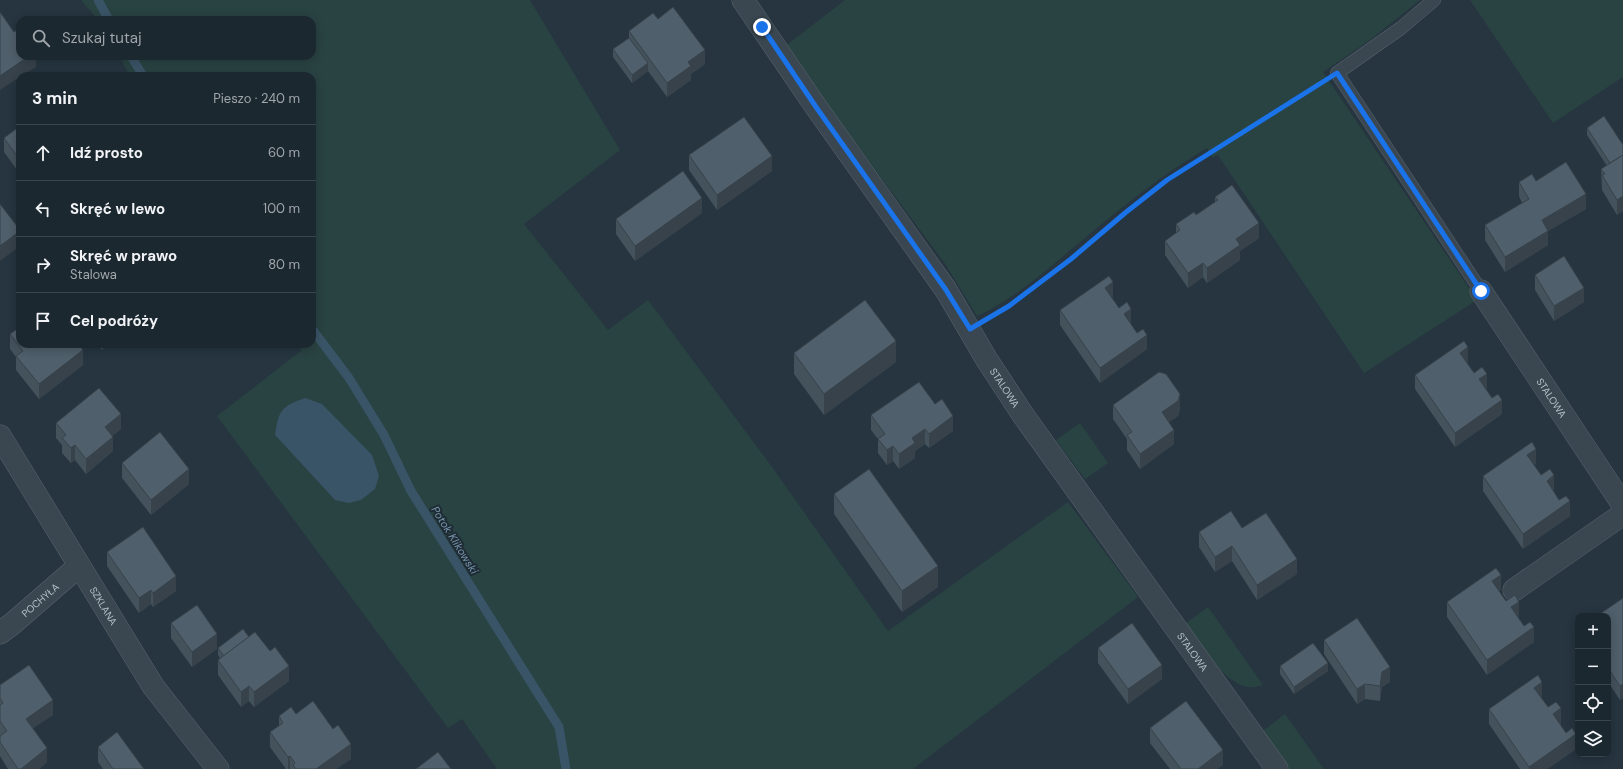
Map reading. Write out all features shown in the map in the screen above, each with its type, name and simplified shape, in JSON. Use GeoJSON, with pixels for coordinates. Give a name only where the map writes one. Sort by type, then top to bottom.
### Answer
{"type":"FeatureCollection","features":[{"type":"Feature","properties":{"kind":"street","name":"STALOWA"},"geometry":{"type":"LineString","coordinates":[[743,0],[816,107],[946,290],[987,360],[1023,415],[1277,769]]}},
{"type":"Feature","properties":{"kind":"street","name":"STALOWA"},"geometry":{"type":"LineString","coordinates":[[1481,291],[1623,505]]}},
{"type":"Feature","properties":{"kind":"street","name":"SZKLANA"},"geometry":{"type":"LineString","coordinates":[[0,436],[153,686],[218,769]]}},
{"type":"Feature","properties":{"kind":"street"},"geometry":{"type":"LineString","coordinates":[[1514,590],[1623,514]]}},
{"type":"Feature","properties":{"kind":"street","name":"POCHYŁA"},"geometry":{"type":"LineString","coordinates":[[0,633],[79,566]]}},
{"type":"Feature","properties":{"kind":"lane"},"geometry":{"type":"LineString","coordinates":[[1434,0],[1401,28],[1337,73],[1481,291]]}},
{"type":"Feature","properties":{"kind":"path"},"geometry":{"type":"LineString","coordinates":[[970,329],[1009,306],[1071,259],[1125,213],[1167,180],[1337,73]]}},
{"type":"Feature","properties":{"kind":"green space"},"geometry":{"type":"Polygon","coordinates":[[[81,0],[530,0],[620,150],[524,224],[608,330],[648,300],[772,467],[888,631],[1068,502],[1138,597],[913,769],[497,769],[462,719],[448,728],[217,416],[302,350],[300,348],[316,348],[316,72],[128,72],[121,60],[316,60],[316,16],[95,16],[81,0]],[[305,398],[282,410],[275,435],[335,500],[305,398]]]}},
{"type":"Feature","properties":{"kind":"green space"},"geometry":{"type":"Polygon","coordinates":[[[845,0],[1420,0],[1370,40],[1323,72],[1477,300],[1364,373],[1218,155],[1213,158],[1207,148],[1144,190],[1020,291],[977,316],[946,265],[784,47],[845,0]]]}},
{"type":"Feature","properties":{"kind":"green space"},"geometry":{"type":"Polygon","coordinates":[[[1470,0],[1623,0],[1623,77],[1553,123],[1470,0]]]}},
{"type":"Feature","properties":{"kind":"green space"},"geometry":{"type":"Polygon","coordinates":[[[1080,423],[1108,463],[1085,479],[1056,440],[1080,423]]]}},
{"type":"Feature","properties":{"kind":"green space"},"geometry":{"type":"Polygon","coordinates":[[[1208,607],[1263,685],[1248,687],[1238,684],[1229,678],[1212,661],[1185,624],[1208,607]]]}},
{"type":"Feature","properties":{"kind":"green space"},"geometry":{"type":"Polygon","coordinates":[[[1285,714],[1324,769],[1285,769],[1259,734],[1285,714]]]}},
{"type":"Feature","properties":{"kind":"water"},"geometry":{"type":"Polygon","coordinates":[[[305,398],[322,404],[372,455],[379,476],[375,489],[361,500],[349,503],[335,500],[275,435],[282,410],[305,398]]]}},
{"type":"Feature","properties":{"kind":"building"},"geometry":{"type":"Polygon","coordinates":[[[673,7],[705,50],[688,62],[691,66],[667,83],[629,31],[653,13],[658,19],[673,7]]]}},
{"type":"Feature","properties":{"kind":"building"},"geometry":{"type":"Polygon","coordinates":[[[0,12],[14,32],[16,31],[16,60],[23,60],[0,76],[0,12]]]}},
{"type":"Feature","properties":{"kind":"building"},"geometry":{"type":"Polygon","coordinates":[[[629,38],[648,63],[632,75],[613,49],[629,38]]]}},
{"type":"Feature","properties":{"kind":"building"},"geometry":{"type":"Polygon","coordinates":[[[1604,116],[1623,145],[1623,155],[1610,163],[1587,128],[1604,116]]]}},
{"type":"Feature","properties":{"kind":"building"},"geometry":{"type":"Polygon","coordinates":[[[744,117],[772,156],[717,195],[689,155],[744,117]]]}},
{"type":"Feature","properties":{"kind":"building"},"geometry":{"type":"Polygon","coordinates":[[[16,129],[16,154],[4,138],[16,129]]]}},
{"type":"Feature","properties":{"kind":"building"},"geometry":{"type":"Polygon","coordinates":[[[1623,155],[1623,196],[1617,200],[1602,175],[1605,174],[1601,169],[1623,155]]]}},
{"type":"Feature","properties":{"kind":"building"},"geometry":{"type":"Polygon","coordinates":[[[1566,162],[1586,194],[1542,220],[1548,231],[1505,257],[1485,225],[1529,199],[1519,182],[1532,174],[1536,181],[1566,162]]]}},
{"type":"Feature","properties":{"kind":"building"},"geometry":{"type":"Polygon","coordinates":[[[683,171],[702,198],[635,246],[616,219],[683,171]]]}},
{"type":"Feature","properties":{"kind":"building"},"geometry":{"type":"Polygon","coordinates":[[[1232,185],[1259,223],[1236,239],[1240,245],[1207,268],[1203,263],[1188,273],[1165,241],[1180,230],[1176,224],[1194,212],[1196,215],[1218,200],[1215,197],[1232,185]]]}},
{"type":"Feature","properties":{"kind":"building"},"geometry":{"type":"Polygon","coordinates":[[[0,204],[16,225],[16,234],[0,246],[0,204]]]}},
{"type":"Feature","properties":{"kind":"building"},"geometry":{"type":"Polygon","coordinates":[[[1564,256],[1584,288],[1554,306],[1535,275],[1564,256]]]}},
{"type":"Feature","properties":{"kind":"building"},"geometry":{"type":"Polygon","coordinates":[[[1109,276],[1113,282],[1105,288],[1119,308],[1127,302],[1131,309],[1124,314],[1137,333],[1143,329],[1147,335],[1100,368],[1060,310],[1109,276]]]}},
{"type":"Feature","properties":{"kind":"building"},"geometry":{"type":"Polygon","coordinates":[[[865,300],[896,341],[824,394],[794,353],[865,300]]]}},
{"type":"Feature","properties":{"kind":"building"},"geometry":{"type":"Polygon","coordinates":[[[16,330],[16,342],[10,334],[16,330]]]}},
{"type":"Feature","properties":{"kind":"building"},"geometry":{"type":"Polygon","coordinates":[[[1464,341],[1468,347],[1460,353],[1474,373],[1482,367],[1487,374],[1479,379],[1492,398],[1498,394],[1502,400],[1455,433],[1415,375],[1464,341]]]}},
{"type":"Feature","properties":{"kind":"building"},"geometry":{"type":"Polygon","coordinates":[[[21,348],[81,348],[83,350],[39,384],[16,356],[23,351],[21,348]]]}},
{"type":"Feature","properties":{"kind":"building"},"geometry":{"type":"Polygon","coordinates":[[[1159,372],[1166,374],[1180,394],[1178,401],[1162,412],[1174,430],[1140,454],[1127,435],[1132,432],[1113,405],[1159,372]]]}},
{"type":"Feature","properties":{"kind":"building"},"geometry":{"type":"Polygon","coordinates":[[[919,382],[935,404],[942,399],[953,416],[929,434],[925,429],[912,438],[915,443],[899,454],[893,446],[887,450],[878,439],[885,434],[871,415],[919,382]]]}},
{"type":"Feature","properties":{"kind":"building"},"geometry":{"type":"Polygon","coordinates":[[[99,388],[121,414],[105,427],[113,437],[86,459],[75,445],[71,448],[62,438],[66,435],[56,423],[99,388]]]}},
{"type":"Feature","properties":{"kind":"building"},"geometry":{"type":"Polygon","coordinates":[[[160,432],[189,469],[151,500],[122,463],[160,432]]]}},
{"type":"Feature","properties":{"kind":"building"},"geometry":{"type":"Polygon","coordinates":[[[1532,442],[1536,449],[1527,455],[1541,475],[1550,469],[1554,475],[1547,481],[1559,500],[1566,496],[1570,501],[1523,534],[1483,476],[1532,442]]]}},
{"type":"Feature","properties":{"kind":"building"},"geometry":{"type":"Polygon","coordinates":[[[869,469],[938,566],[902,591],[834,494],[869,469]]]}},
{"type":"Feature","properties":{"kind":"building"},"geometry":{"type":"Polygon","coordinates":[[[1231,511],[1242,528],[1266,513],[1297,559],[1257,585],[1232,546],[1215,557],[1199,532],[1231,511]]]}},
{"type":"Feature","properties":{"kind":"building"},"geometry":{"type":"Polygon","coordinates":[[[143,527],[176,576],[153,593],[151,590],[139,598],[107,552],[143,527]]]}},
{"type":"Feature","properties":{"kind":"building"},"geometry":{"type":"Polygon","coordinates":[[[1496,568],[1501,575],[1492,581],[1506,601],[1515,595],[1519,602],[1511,607],[1524,626],[1530,622],[1534,627],[1487,660],[1447,602],[1496,568]]]}},
{"type":"Feature","properties":{"kind":"building"},"geometry":{"type":"Polygon","coordinates":[[[1623,598],[1623,684],[1620,686],[1611,672],[1611,613],[1601,613],[1623,598]]]}},
{"type":"Feature","properties":{"kind":"building"},"geometry":{"type":"Polygon","coordinates":[[[197,605],[217,634],[192,652],[171,623],[197,605]]]}},
{"type":"Feature","properties":{"kind":"building"},"geometry":{"type":"Polygon","coordinates":[[[1357,618],[1390,667],[1382,672],[1380,686],[1365,684],[1357,689],[1324,640],[1357,618]]]}},
{"type":"Feature","properties":{"kind":"building"},"geometry":{"type":"Polygon","coordinates":[[[1132,623],[1162,665],[1128,689],[1098,648],[1132,623]]]}},
{"type":"Feature","properties":{"kind":"building"},"geometry":{"type":"Polygon","coordinates":[[[243,629],[249,637],[224,656],[218,648],[243,629]]]}},
{"type":"Feature","properties":{"kind":"building"},"geometry":{"type":"Polygon","coordinates":[[[255,632],[270,651],[275,647],[289,666],[254,692],[249,686],[241,692],[218,660],[255,632]]]}},
{"type":"Feature","properties":{"kind":"building"},"geometry":{"type":"Polygon","coordinates":[[[1313,643],[1328,663],[1294,687],[1280,666],[1313,643]]]}},
{"type":"Feature","properties":{"kind":"building"},"geometry":{"type":"Polygon","coordinates":[[[29,665],[53,700],[26,719],[47,748],[21,769],[18,769],[0,742],[0,736],[7,731],[0,721],[0,705],[3,703],[0,698],[0,685],[29,665]]]}},
{"type":"Feature","properties":{"kind":"building"},"geometry":{"type":"Polygon","coordinates":[[[1538,675],[1542,682],[1534,688],[1548,707],[1556,702],[1561,708],[1553,714],[1566,733],[1572,728],[1575,735],[1529,767],[1489,709],[1538,675]]]}},
{"type":"Feature","properties":{"kind":"building"},"geometry":{"type":"Polygon","coordinates":[[[313,701],[333,729],[338,725],[351,744],[316,769],[296,769],[293,765],[295,763],[290,756],[288,757],[270,732],[283,723],[279,716],[291,707],[296,714],[313,701]]]}},
{"type":"Feature","properties":{"kind":"building"},"geometry":{"type":"Polygon","coordinates":[[[1186,701],[1223,750],[1198,769],[1181,769],[1150,728],[1186,701]]]}},
{"type":"Feature","properties":{"kind":"building"},"geometry":{"type":"Polygon","coordinates":[[[117,732],[144,769],[113,769],[98,747],[117,732]]]}},
{"type":"Feature","properties":{"kind":"building"},"geometry":{"type":"Polygon","coordinates":[[[438,752],[451,769],[416,769],[438,752]]]}},
{"type":"Feature","properties":{"kind":"waterway","name":"Potok Klikowski"},"geometry":{"type":"LineString","coordinates":[[98,0],[107,16]]}},
{"type":"Feature","properties":{"kind":"waterway","name":"Potok Klikowski"},"geometry":{"type":"LineString","coordinates":[[133,60],[141,72]]}},
{"type":"Feature","properties":{"kind":"waterway","name":"Potok Klikowski"},"geometry":{"type":"LineString","coordinates":[[316,334],[349,378],[384,435],[411,491],[559,727],[566,769]]}},
{"type":"Feature","properties":{"kind":"route"},"geometry":{"type":"LineString","coordinates":[[762,27],[816,107],[946,290],[970,329],[1009,306],[1071,259],[1125,213],[1167,180],[1337,73],[1481,291]]}}]}
